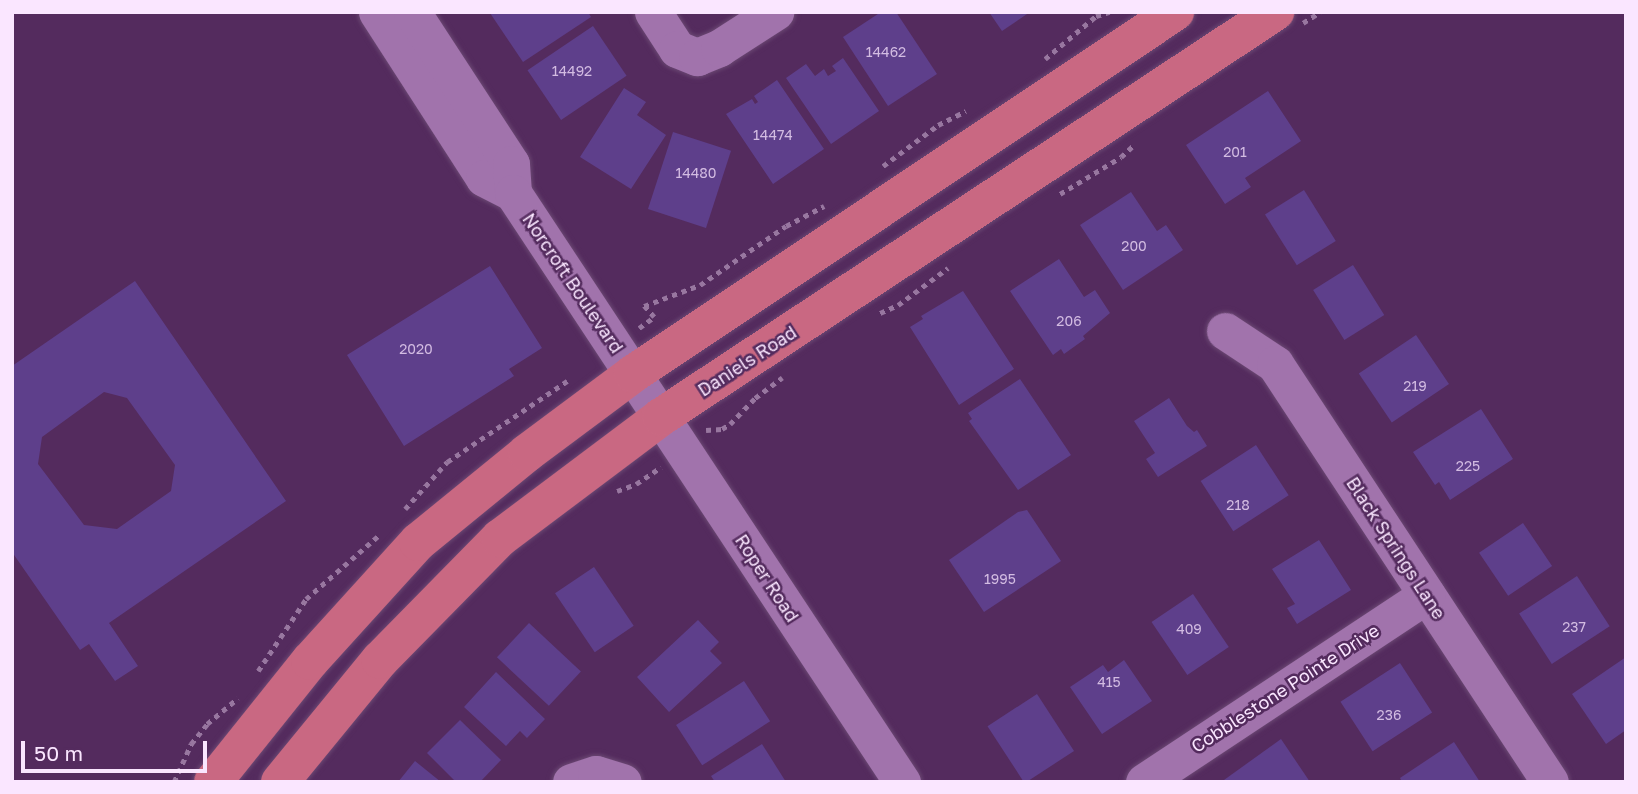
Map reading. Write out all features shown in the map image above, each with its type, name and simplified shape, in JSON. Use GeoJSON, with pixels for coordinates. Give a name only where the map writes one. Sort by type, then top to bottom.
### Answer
{"type":"FeatureCollection","features":[{"type":"Feature","properties":{"kind":"main road"},"geometry":{"type":"LineString","coordinates":[[213,782],[310,661],[418,542],[527,453],[633,373],[1175,12]]}},
{"type":"Feature","properties":{"kind":"main road","name":"Daniels Road"},"geometry":{"type":"LineString","coordinates":[[280,782],[380,660],[500,538],[661,417],[1288,19]]}},
{"type":"Feature","properties":{"kind":"street","name":"Norcroft Boulevard"},"geometry":{"type":"LineString","coordinates":[[377,12],[484,178],[513,193],[633,373]]}},
{"type":"Feature","properties":{"kind":"street","name":"Norcroft Boulevard"},"geometry":{"type":"LineString","coordinates":[[412,12],[511,164],[513,193]]}},
{"type":"Feature","properties":{"kind":"street"},"geometry":{"type":"LineString","coordinates":[[653,12],[677,49],[697,57],[719,48],[775,12]]}},
{"type":"Feature","properties":{"kind":"street","name":"Black Springs Lane"},"geometry":{"type":"LineString","coordinates":[[1225,331],[1275,364],[1550,782]]}},
{"type":"Feature","properties":{"kind":"street","name":"Roper Road"},"geometry":{"type":"LineString","coordinates":[[633,373],[902,782]]}},
{"type":"Feature","properties":{"kind":"street","name":"Cobblestone Pointe Drive"},"geometry":{"type":"LineString","coordinates":[[1145,781],[1427,595]]}},
{"type":"Feature","properties":{"kind":"street"},"geometry":{"type":"LineString","coordinates":[[570,782],[596,774],[623,782]]}},
{"type":"Feature","properties":{"kind":"path"},"geometry":{"type":"LineString","coordinates":[[1288,19],[1320,12]]}},
{"type":"Feature","properties":{"kind":"path"},"geometry":{"type":"LineString","coordinates":[[1049,200],[1092,176],[1136,143]]}},
{"type":"Feature","properties":{"kind":"path"},"geometry":{"type":"LineString","coordinates":[[877,314],[898,305],[956,261]]}},
{"type":"Feature","properties":{"kind":"path"},"geometry":{"type":"LineString","coordinates":[[613,492],[636,484],[709,428],[722,429],[730,424],[755,397],[789,373]]}},
{"type":"Feature","properties":{"kind":"building"},"geometry":{"type":"Polygon","coordinates":[[[588,12],[591,17],[523,62],[490,13],[588,12]]]}},
{"type":"Feature","properties":{"kind":"building"},"geometry":{"type":"Polygon","coordinates":[[[881,12],[896,12],[937,74],[888,106],[843,37],[881,12]]]}},
{"type":"Feature","properties":{"kind":"building"},"geometry":{"type":"Polygon","coordinates":[[[989,12],[1030,12],[1002,31],[989,12]]]}},
{"type":"Feature","properties":{"kind":"building"},"geometry":{"type":"Polygon","coordinates":[[[593,26],[627,76],[561,120],[528,70],[593,26]]]}},
{"type":"Feature","properties":{"kind":"building"},"geometry":{"type":"Polygon","coordinates":[[[843,58],[879,111],[831,144],[786,78],[806,64],[815,76],[824,69],[828,76],[836,71],[832,66],[843,58]]]}},
{"type":"Feature","properties":{"kind":"building"},"geometry":{"type":"Polygon","coordinates":[[[777,80],[824,149],[773,184],[726,114],[752,99],[755,104],[758,102],[754,96],[777,80]]]}},
{"type":"Feature","properties":{"kind":"building"},"geometry":{"type":"Polygon","coordinates":[[[624,88],[646,102],[637,115],[666,135],[631,189],[580,157],[624,88]]]}},
{"type":"Feature","properties":{"kind":"building"},"geometry":{"type":"Polygon","coordinates":[[[1268,91],[1301,141],[1245,178],[1251,187],[1225,204],[1186,145],[1268,91]]]}},
{"type":"Feature","properties":{"kind":"building"},"geometry":{"type":"Polygon","coordinates":[[[673,132],[731,151],[706,228],[648,209],[673,132]]]}},
{"type":"Feature","properties":{"kind":"building"},"geometry":{"type":"Polygon","coordinates":[[[1304,190],[1336,241],[1297,265],[1265,214],[1304,190]]]}},
{"type":"Feature","properties":{"kind":"building"},"geometry":{"type":"Polygon","coordinates":[[[1131,192],[1157,231],[1166,225],[1183,250],[1123,290],[1080,225],[1131,192]]]}},
{"type":"Feature","properties":{"kind":"building"},"geometry":{"type":"Polygon","coordinates":[[[1059,259],[1084,297],[1095,290],[1110,313],[1083,336],[1085,339],[1064,354],[1061,349],[1053,355],[1010,291],[1059,259]]]}},
{"type":"Feature","properties":{"kind":"building"},"geometry":{"type":"Polygon","coordinates":[[[1353,265],[1384,315],[1344,340],[1313,290],[1353,265]]]}},
{"type":"Feature","properties":{"kind":"building"},"geometry":{"type":"Polygon","coordinates":[[[490,266],[542,348],[509,369],[514,376],[404,446],[347,355],[490,266]]]}},
{"type":"Feature","properties":{"kind":"building"},"geometry":{"type":"Polygon","coordinates":[[[135,281],[286,501],[109,623],[138,666],[115,681],[89,644],[80,650],[12,552],[12,366],[135,281]],[[104,392],[42,437],[38,464],[84,525],[117,529],[171,491],[175,465],[127,398],[104,392]]]}},
{"type":"Feature","properties":{"kind":"building"},"geometry":{"type":"Polygon","coordinates":[[[963,291],[1014,369],[959,405],[910,327],[923,319],[921,316],[963,291]]]}},
{"type":"Feature","properties":{"kind":"building"},"geometry":{"type":"Polygon","coordinates":[[[1416,335],[1449,384],[1392,422],[1359,374],[1416,335]]]}},
{"type":"Feature","properties":{"kind":"building"},"geometry":{"type":"Polygon","coordinates":[[[1020,379],[1071,455],[1018,490],[969,421],[972,419],[968,413],[1020,379]]]}},
{"type":"Feature","properties":{"kind":"building"},"geometry":{"type":"Polygon","coordinates":[[[1169,398],[1187,426],[1194,432],[1197,430],[1207,446],[1158,477],[1146,459],[1155,453],[1134,421],[1169,398]]]}},
{"type":"Feature","properties":{"kind":"building"},"geometry":{"type":"Polygon","coordinates":[[[1481,409],[1513,459],[1450,500],[1439,482],[1435,485],[1413,452],[1481,409]]]}},
{"type":"Feature","properties":{"kind":"building"},"geometry":{"type":"Polygon","coordinates":[[[1256,445],[1289,495],[1233,531],[1201,481],[1256,445]]]}},
{"type":"Feature","properties":{"kind":"building"},"geometry":{"type":"Polygon","coordinates":[[[1027,510],[1061,561],[984,612],[949,560],[1018,512],[1027,510]]]}},
{"type":"Feature","properties":{"kind":"building"},"geometry":{"type":"Polygon","coordinates":[[[1523,523],[1552,566],[1508,596],[1479,553],[1523,523]]]}},
{"type":"Feature","properties":{"kind":"building"},"geometry":{"type":"Polygon","coordinates":[[[1319,540],[1351,590],[1297,624],[1287,608],[1295,604],[1272,569],[1319,540]]]}},
{"type":"Feature","properties":{"kind":"building"},"geometry":{"type":"Polygon","coordinates":[[[594,567],[634,626],[595,652],[555,593],[594,567]]]}},
{"type":"Feature","properties":{"kind":"building"},"geometry":{"type":"Polygon","coordinates":[[[1577,576],[1610,626],[1552,664],[1519,614],[1577,576]]]}},
{"type":"Feature","properties":{"kind":"building"},"geometry":{"type":"Polygon","coordinates":[[[1193,594],[1229,647],[1187,675],[1152,622],[1193,594]]]}},
{"type":"Feature","properties":{"kind":"building"},"geometry":{"type":"Polygon","coordinates":[[[698,620],[719,642],[710,651],[722,663],[669,712],[637,677],[698,620]]]}},
{"type":"Feature","properties":{"kind":"building"},"geometry":{"type":"Polygon","coordinates":[[[529,623],[581,671],[549,706],[497,657],[529,623]]]}},
{"type":"Feature","properties":{"kind":"building"},"geometry":{"type":"Polygon","coordinates":[[[1626,657],[1626,730],[1606,744],[1572,694],[1626,657]]]}},
{"type":"Feature","properties":{"kind":"building"},"geometry":{"type":"Polygon","coordinates":[[[1124,660],[1152,701],[1102,734],[1070,687],[1103,665],[1108,672],[1124,660]]]}},
{"type":"Feature","properties":{"kind":"building"},"geometry":{"type":"Polygon","coordinates":[[[1400,663],[1432,712],[1373,751],[1340,702],[1400,663]]]}},
{"type":"Feature","properties":{"kind":"building"},"geometry":{"type":"Polygon","coordinates":[[[496,672],[545,719],[527,738],[520,731],[506,746],[464,707],[496,672]]]}},
{"type":"Feature","properties":{"kind":"building"},"geometry":{"type":"Polygon","coordinates":[[[744,681],[770,721],[702,765],[676,725],[744,681]]]}},
{"type":"Feature","properties":{"kind":"building"},"geometry":{"type":"Polygon","coordinates":[[[1037,694],[1074,751],[1024,782],[988,726],[1037,694]]]}},
{"type":"Feature","properties":{"kind":"building"},"geometry":{"type":"Polygon","coordinates":[[[460,720],[501,760],[480,782],[456,782],[427,753],[460,720]]]}},
{"type":"Feature","properties":{"kind":"building"},"geometry":{"type":"Polygon","coordinates":[[[1281,739],[1310,782],[1225,782],[1224,780],[1281,739]]]}},
{"type":"Feature","properties":{"kind":"building"},"geometry":{"type":"Polygon","coordinates":[[[1454,742],[1480,782],[1402,782],[1400,778],[1454,742]]]}},
{"type":"Feature","properties":{"kind":"building"},"geometry":{"type":"Polygon","coordinates":[[[762,744],[786,782],[715,782],[711,776],[762,744]]]}},
{"type":"Feature","properties":{"kind":"building"},"geometry":{"type":"Polygon","coordinates":[[[415,761],[441,782],[398,782],[415,761]]]}}]}
